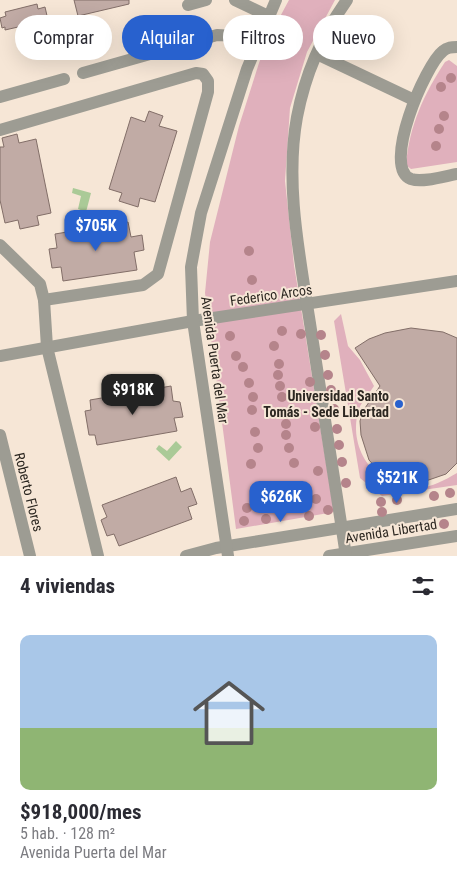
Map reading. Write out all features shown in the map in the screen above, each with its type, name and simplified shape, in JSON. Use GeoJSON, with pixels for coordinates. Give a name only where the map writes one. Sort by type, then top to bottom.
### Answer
{"type":"FeatureCollection","features":[{"type":"Feature","properties":{"kind":"street"},"geometry":{"type":"LineString","coordinates":[[188,5],[206,0]]}},
{"type":"Feature","properties":{"kind":"street"},"geometry":{"type":"LineString","coordinates":[[235,0],[266,15]]}},
{"type":"Feature","properties":{"kind":"street","name":"Avenida Puerta del Mar"},"geometry":{"type":"LineString","coordinates":[[268,15],[276,0]]}},
{"type":"Feature","properties":{"kind":"street"},"geometry":{"type":"LineString","coordinates":[[336,15],[347,0]]}},
{"type":"Feature","properties":{"kind":"street"},"geometry":{"type":"LineString","coordinates":[[83,73],[217,35],[223,35]]}},
{"type":"Feature","properties":{"kind":"street"},"geometry":{"type":"LineString","coordinates":[[457,47],[448,48],[440,53],[414,100],[402,140],[401,164],[403,172],[408,177],[417,180],[457,174]]}},
{"type":"Feature","properties":{"kind":"street","name":"Avenida Puerta del Mar"},"geometry":{"type":"LineString","coordinates":[[227,551],[193,321],[191,285],[196,231],[251,60]]}},
{"type":"Feature","properties":{"kind":"street"},"geometry":{"type":"LineString","coordinates":[[314,60],[306,78],[297,118],[293,154],[294,194],[307,305],[346,555]]}},
{"type":"Feature","properties":{"kind":"street"},"geometry":{"type":"LineString","coordinates":[[330,60],[414,100]]}},
{"type":"Feature","properties":{"kind":"street"},"geometry":{"type":"LineString","coordinates":[[0,130],[196,73],[202,74],[208,81],[208,92],[158,274],[143,285],[44,300]]}},
{"type":"Feature","properties":{"kind":"street"},"geometry":{"type":"LineString","coordinates":[[0,97],[64,79]]}},
{"type":"Feature","properties":{"kind":"street"},"geometry":{"type":"LineString","coordinates":[[0,245],[40,284],[44,300],[47,347],[98,556]]}},
{"type":"Feature","properties":{"kind":"street","name":"Federico Arcos"},"geometry":{"type":"LineString","coordinates":[[0,356],[193,321],[457,281]]}},
{"type":"Feature","properties":{"kind":"street","name":"Roberto Flores"},"geometry":{"type":"LineString","coordinates":[[0,435],[30,556]]}},
{"type":"Feature","properties":{"kind":"street","name":"Avenida Libertad"},"geometry":{"type":"LineString","coordinates":[[186,556],[227,551],[341,527],[457,509]]}},
{"type":"Feature","properties":{"kind":"street","name":"Avenida Libertad"},"geometry":{"type":"LineString","coordinates":[[329,556],[346,555],[457,536]]}},
{"type":"Feature","properties":{"kind":"shaded area"},"geometry":{"type":"Polygon","coordinates":[[[289,0],[335,0],[327,15],[313,15],[313,41],[307,52],[290,108],[285,181],[294,265],[334,512],[236,529],[205,293],[210,242],[239,126],[260,60],[303,60],[303,15],[281,15],[289,0]]]}},
{"type":"Feature","properties":{"kind":"shaded area"},"geometry":{"type":"Polygon","coordinates":[[[449,60],[457,66],[457,162],[411,169],[406,165],[414,124],[430,86],[445,62],[449,60]]]}},
{"type":"Feature","properties":{"kind":"shaded area"},"geometry":{"type":"Polygon","coordinates":[[[73,188],[91,193],[86,212],[78,209],[81,196],[72,193],[73,188]]]}},
{"type":"Feature","properties":{"kind":"shaded area"},"geometry":{"type":"Polygon","coordinates":[[[341,314],[348,346],[360,360],[374,386],[359,409],[356,427],[357,440],[369,465],[378,475],[403,487],[418,488],[428,486],[443,481],[457,473],[457,485],[382,496],[360,478],[334,321],[341,314]]]}},
{"type":"Feature","properties":{"kind":"shaded area"},"geometry":{"type":"Polygon","coordinates":[[[176,441],[182,447],[169,461],[156,449],[159,445],[167,451],[176,441]]]}},
{"type":"Feature","properties":{"kind":"building"},"geometry":{"type":"Polygon","coordinates":[[[74,0],[129,0],[129,4],[78,15],[74,0]]]}},
{"type":"Feature","properties":{"kind":"building"},"geometry":{"type":"Polygon","coordinates":[[[37,4],[38,9],[45,7],[47,15],[15,15],[15,28],[5,30],[5,27],[2,28],[0,18],[6,16],[5,12],[37,4]]]}},
{"type":"Feature","properties":{"kind":"building"},"geometry":{"type":"Polygon","coordinates":[[[149,111],[163,116],[159,126],[177,131],[155,202],[140,198],[138,207],[119,201],[122,193],[109,189],[131,117],[145,122],[149,111]]]}},
{"type":"Feature","properties":{"kind":"building"},"geometry":{"type":"Polygon","coordinates":[[[17,134],[19,143],[36,139],[51,213],[37,216],[39,225],[20,229],[18,220],[5,223],[0,200],[0,147],[4,147],[2,138],[17,134]]]}},
{"type":"Feature","properties":{"kind":"building"},"geometry":{"type":"Polygon","coordinates":[[[128,222],[131,237],[142,235],[144,250],[134,252],[137,270],[63,281],[61,267],[52,268],[49,249],[57,248],[55,234],[128,222]]]}},
{"type":"Feature","properties":{"kind":"building"},"geometry":{"type":"Polygon","coordinates":[[[411,328],[443,332],[457,338],[457,463],[446,474],[417,484],[401,482],[388,477],[379,471],[369,460],[361,435],[360,421],[363,411],[380,386],[355,348],[369,339],[385,333],[411,328]]]}},
{"type":"Feature","properties":{"kind":"building"},"geometry":{"type":"Polygon","coordinates":[[[171,386],[173,401],[180,402],[183,417],[174,418],[177,431],[97,445],[95,435],[89,435],[85,411],[91,410],[90,400],[171,386]]]}},
{"type":"Feature","properties":{"kind":"building"},"geometry":{"type":"Polygon","coordinates":[[[176,477],[181,492],[191,488],[197,504],[188,507],[192,519],[119,546],[114,534],[107,536],[101,520],[107,517],[102,505],[176,477]]]}},
{"type":"Feature","properties":{"kind":"place","name":"Universidad Santo Tomás - Sede Libertad"},"geometry":{"type":"Point","coordinates":[399,404]}}]}
